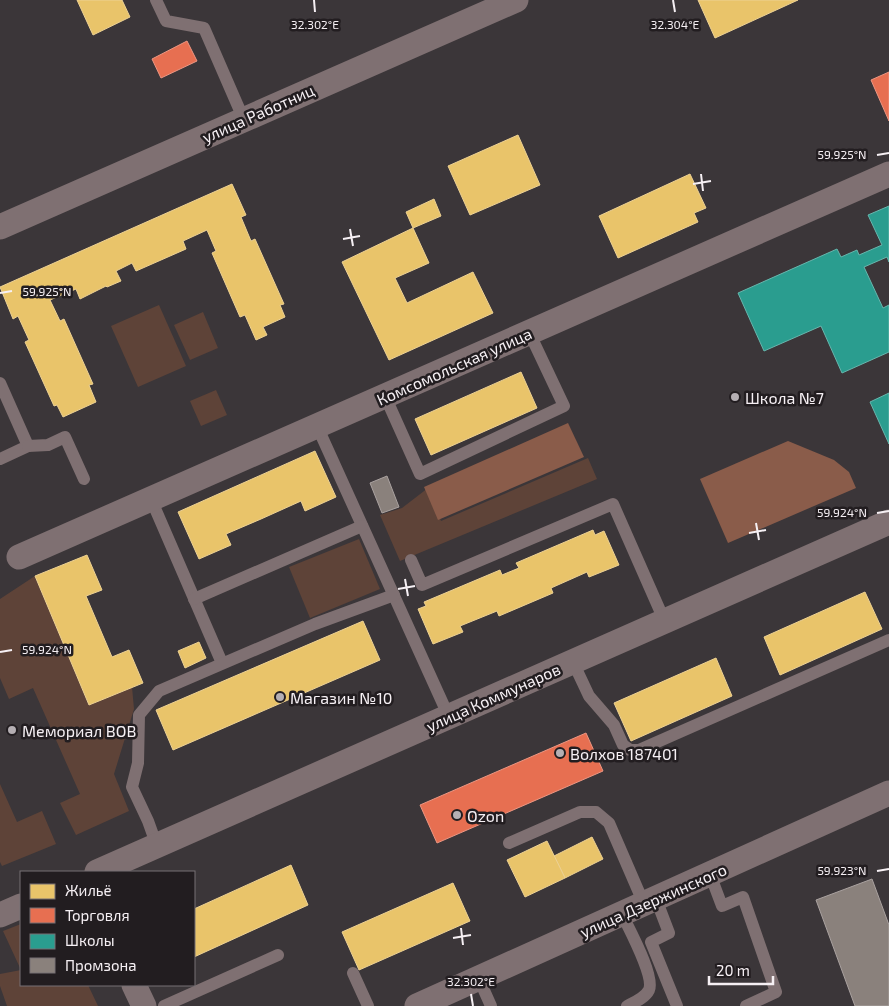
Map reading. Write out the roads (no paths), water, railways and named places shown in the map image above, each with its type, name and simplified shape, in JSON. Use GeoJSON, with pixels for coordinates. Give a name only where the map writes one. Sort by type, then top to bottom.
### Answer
{"type":"FeatureCollection","features":[{"type":"Feature","properties":{"kind":"street","name":"улица Работниц"},"geometry":{"type":"LineString","coordinates":[[0,227],[516,0]]}},
{"type":"Feature","properties":{"kind":"street","name":"Комсомольская улица"},"geometry":{"type":"LineString","coordinates":[[19,557],[889,174]]}},
{"type":"Feature","properties":{"kind":"street","name":"улица Коммунаров"},"geometry":{"type":"LineString","coordinates":[[100,871],[889,522]]}},
{"type":"Feature","properties":{"kind":"street","name":"улица Дзержинского"},"geometry":{"type":"LineString","coordinates":[[418,1006],[889,793]]}},
{"type":"Feature","properties":{"kind":"street"},"geometry":{"type":"LineString","coordinates":[[0,915],[20,906]]}},
{"type":"Feature","properties":{"kind":"street"},"geometry":{"type":"LineString","coordinates":[[134,986],[144,1006]]}},
{"type":"Feature","properties":{"kind":"lane"},"geometry":{"type":"LineString","coordinates":[[156,0],[166,21],[204,28],[244,120]]}},
{"type":"Feature","properties":{"kind":"lane"},"geometry":{"type":"LineString","coordinates":[[385,396],[420,474],[564,406],[529,332]]}},
{"type":"Feature","properties":{"kind":"lane"},"geometry":{"type":"LineString","coordinates":[[0,383],[28,446]]}},
{"type":"Feature","properties":{"kind":"lane"},"geometry":{"type":"LineString","coordinates":[[317,426],[449,717]]}},
{"type":"Feature","properties":{"kind":"lane"},"geometry":{"type":"LineString","coordinates":[[0,459],[28,446],[48,445],[65,438],[84,479]]}},
{"type":"Feature","properties":{"kind":"lane"},"geometry":{"type":"LineString","coordinates":[[151,499],[222,663]]}},
{"type":"Feature","properties":{"kind":"lane"},"geometry":{"type":"LineString","coordinates":[[411,560],[422,586],[613,504],[665,622]]}},
{"type":"Feature","properties":{"kind":"lane"},"geometry":{"type":"LineString","coordinates":[[194,599],[362,526]]}},
{"type":"Feature","properties":{"kind":"lane"},"geometry":{"type":"LineString","coordinates":[[156,846],[148,821],[132,787],[138,763],[139,715],[159,691],[315,624],[394,595]]}},
{"type":"Feature","properties":{"kind":"lane"},"geometry":{"type":"LineString","coordinates":[[573,662],[588,696],[614,724],[623,745],[630,750],[639,750],[889,640]]}},
{"type":"Feature","properties":{"kind":"lane"},"geometry":{"type":"LineString","coordinates":[[509,843],[580,812],[596,812],[609,823],[650,902],[669,933],[652,942],[678,1006]]}},
{"type":"Feature","properties":{"kind":"lane"},"geometry":{"type":"LineString","coordinates":[[710,874],[722,906],[743,897],[776,992],[746,1006]]}},
{"type":"Feature","properties":{"kind":"lane"},"geometry":{"type":"LineString","coordinates":[[622,914],[650,976],[649,990],[640,1000],[627,1006]]}},
{"type":"Feature","properties":{"kind":"lane"},"geometry":{"type":"LineString","coordinates":[[164,1006],[278,955]]}},
{"type":"Feature","properties":{"kind":"lane"},"geometry":{"type":"LineString","coordinates":[[353,973],[368,1006]]}},
{"type":"Feature","properties":{"kind":"lane"},"geometry":{"type":"LineString","coordinates":[[479,978],[491,1006]]}},
{"type":"Feature","properties":{"kind":"place","name":"Школа №7"},"geometry":{"type":"Point","coordinates":[735,397]}},
{"type":"Feature","properties":{"kind":"place","name":"Магазин №10"},"geometry":{"type":"Point","coordinates":[280,697]}},
{"type":"Feature","properties":{"kind":"place","name":"Мемориал ВОВ"},"geometry":{"type":"Point","coordinates":[12,730]}},
{"type":"Feature","properties":{"kind":"place","name":"Волхов 187401"},"geometry":{"type":"Point","coordinates":[560,753]}},
{"type":"Feature","properties":{"kind":"place","name":"Ozon"},"geometry":{"type":"Point","coordinates":[457,815]}}]}
